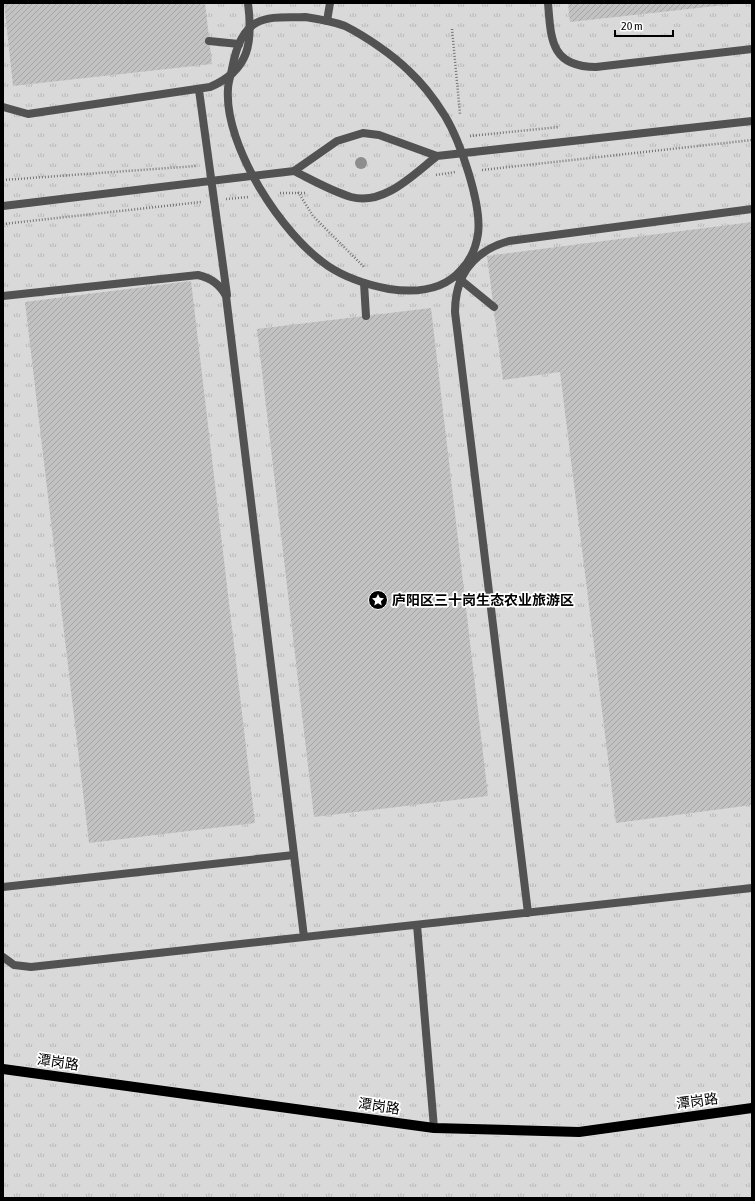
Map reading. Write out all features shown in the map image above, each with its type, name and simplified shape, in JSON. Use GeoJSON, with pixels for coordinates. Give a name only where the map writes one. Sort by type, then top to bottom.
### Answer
{"type":"FeatureCollection","features":[{"type":"Feature","properties":{"kind":"main road","name":"潭岗路"},"geometry":{"type":"LineString","coordinates":[[3,1069],[434,1128],[580,1132],[752,1108]]}},
{"type":"Feature","properties":{"kind":"street"},"geometry":{"type":"LineString","coordinates":[[3,107],[28,114],[199,90],[221,83],[230,76],[244,58],[250,39],[248,3]]}},
{"type":"Feature","properties":{"kind":"street"},"geometry":{"type":"LineString","coordinates":[[326,21],[330,3]]}},
{"type":"Feature","properties":{"kind":"street"},"geometry":{"type":"LineString","coordinates":[[548,3],[552,42],[563,57],[579,65],[596,66],[752,49]]}},
{"type":"Feature","properties":{"kind":"street"},"geometry":{"type":"LineString","coordinates":[[305,18],[326,21],[345,26],[369,41],[409,70],[445,116],[462,153],[473,191],[479,225],[476,244],[471,258],[456,276],[442,285],[426,290],[392,289],[364,283],[347,277],[328,266],[311,253],[280,218],[264,195],[240,146],[229,106],[228,89],[233,61],[239,44],[250,27],[265,20],[305,18]]}},
{"type":"Feature","properties":{"kind":"street"},"geometry":{"type":"LineString","coordinates":[[209,41],[239,44]]}},
{"type":"Feature","properties":{"kind":"street"},"geometry":{"type":"LineString","coordinates":[[199,90],[228,303],[304,937]]}},
{"type":"Feature","properties":{"kind":"street"},"geometry":{"type":"LineString","coordinates":[[3,206],[294,171],[337,140],[363,133],[379,134],[437,156],[752,121]]}},
{"type":"Feature","properties":{"kind":"street"},"geometry":{"type":"LineString","coordinates":[[294,171],[352,197],[370,197],[385,194],[395,188],[437,156]]}},
{"type":"Feature","properties":{"kind":"street"},"geometry":{"type":"LineString","coordinates":[[528,913],[455,312],[457,290],[465,271],[474,260],[484,251],[509,241],[752,209]]}},
{"type":"Feature","properties":{"kind":"street"},"geometry":{"type":"LineString","coordinates":[[3,296],[198,275],[212,280],[218,285],[223,290],[228,303]]}},
{"type":"Feature","properties":{"kind":"street"},"geometry":{"type":"LineString","coordinates":[[456,276],[494,307]]}},
{"type":"Feature","properties":{"kind":"street"},"geometry":{"type":"LineString","coordinates":[[364,283],[366,316]]}},
{"type":"Feature","properties":{"kind":"street"},"geometry":{"type":"LineString","coordinates":[[3,887],[294,855]]}},
{"type":"Feature","properties":{"kind":"street"},"geometry":{"type":"LineString","coordinates":[[3,958],[14,965],[31,967],[752,888]]}},
{"type":"Feature","properties":{"kind":"street"},"geometry":{"type":"LineString","coordinates":[[417,925],[434,1128]]}},
{"type":"Feature","properties":{"kind":"path"},"geometry":{"type":"LineString","coordinates":[[298,192],[313,216],[368,270]]}},
{"type":"Feature","properties":{"kind":"green space","name":"庐阳区三十岗生态农业旅游区"},"geometry":{"type":"Polygon","coordinates":[[[3,3],[752,3],[752,1198],[3,1198],[3,3]]]}},
{"type":"Feature","properties":{"kind":"building"},"geometry":{"type":"Polygon","coordinates":[[[4,3],[205,3],[212,64],[13,86],[4,3]]]}},
{"type":"Feature","properties":{"kind":"building"},"geometry":{"type":"Polygon","coordinates":[[[568,3],[734,3],[734,4],[570,22],[568,3]]]}},
{"type":"Feature","properties":{"kind":"building"},"geometry":{"type":"Polygon","coordinates":[[[752,222],[752,805],[616,823],[560,372],[503,380],[487,256],[752,222]]]}},
{"type":"Feature","properties":{"kind":"building"},"geometry":{"type":"Polygon","coordinates":[[[191,281],[255,823],[89,843],[25,302],[191,281]]]}},
{"type":"Feature","properties":{"kind":"building"},"geometry":{"type":"Polygon","coordinates":[[[431,308],[488,796],[314,817],[257,329],[431,308]]]}},
{"type":"Feature","properties":{"kind":"place","name":"庐阳区三十岗生态农业旅游区"},"geometry":{"type":"Point","coordinates":[378,600]}}]}
